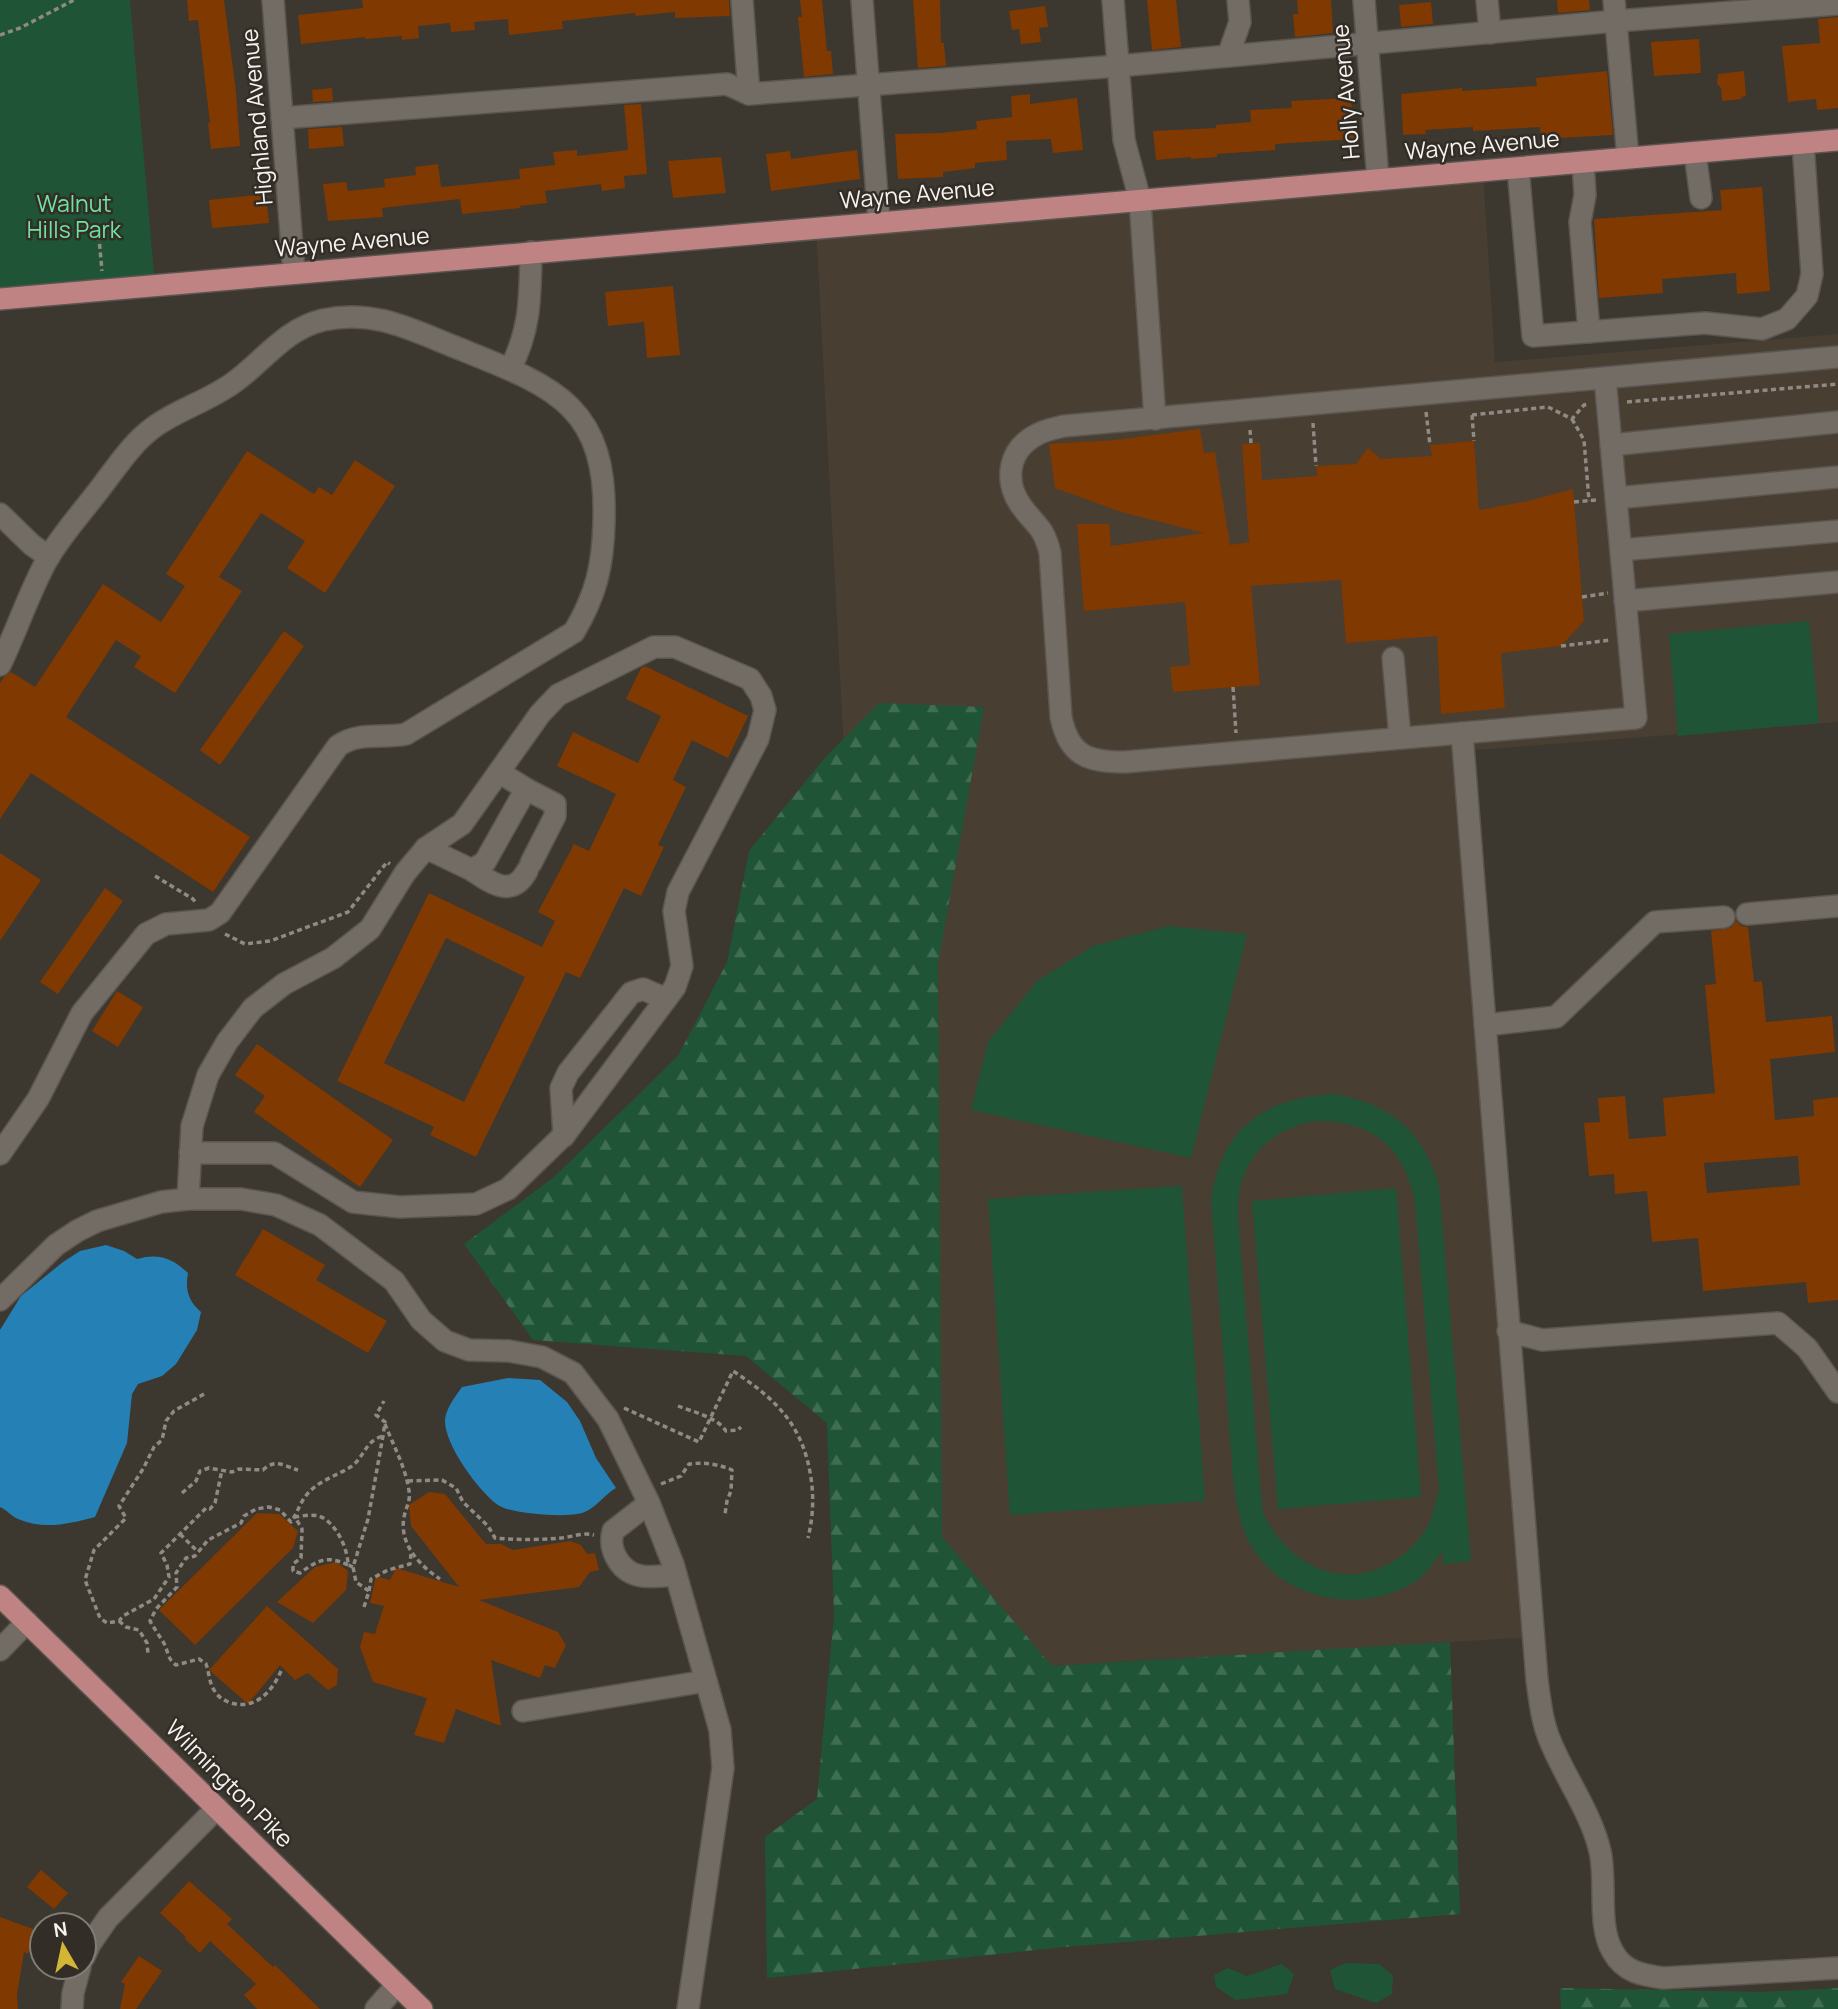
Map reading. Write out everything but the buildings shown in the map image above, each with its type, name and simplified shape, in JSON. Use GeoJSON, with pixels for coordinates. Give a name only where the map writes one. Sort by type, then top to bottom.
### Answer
{"type":"FeatureCollection","features":[{"type":"Feature","properties":{"kind":"main road","name":"Wayne Avenue"},"geometry":{"type":"LineString","coordinates":[[0,299],[1838,140]]}},
{"type":"Feature","properties":{"kind":"main road","name":"Wilmington Pike"},"geometry":{"type":"LineString","coordinates":[[0,1596],[422,2009]]}},
{"type":"Feature","properties":{"kind":"street","name":"Highland Avenue"},"geometry":{"type":"LineString","coordinates":[[273,0],[294,273]]}},
{"type":"Feature","properties":{"kind":"street"},"geometry":{"type":"LineString","coordinates":[[742,0],[749,94]]}},
{"type":"Feature","properties":{"kind":"street"},"geometry":{"type":"LineString","coordinates":[[862,0],[879,222]]}},
{"type":"Feature","properties":{"kind":"street"},"geometry":{"type":"LineString","coordinates":[[1113,0],[1124,140],[1140,200],[1155,419]]}},
{"type":"Feature","properties":{"kind":"street"},"geometry":{"type":"LineString","coordinates":[[1228,56],[1240,22],[1238,0]]}},
{"type":"Feature","properties":{"kind":"street","name":"Holly Avenue"},"geometry":{"type":"LineString","coordinates":[[1364,0],[1378,180]]}},
{"type":"Feature","properties":{"kind":"street"},"geometry":{"type":"LineString","coordinates":[[1487,0],[1490,33]]}},
{"type":"Feature","properties":{"kind":"street"},"geometry":{"type":"LineString","coordinates":[[282,118],[727,84],[749,94],[1118,65],[1490,33],[1615,10],[1838,4]]}},
{"type":"Feature","properties":{"kind":"street"},"geometry":{"type":"LineString","coordinates":[[1615,10],[1628,158]]}},
{"type":"Feature","properties":{"kind":"street"},"geometry":{"type":"LineString","coordinates":[[1518,168],[1533,337],[1705,323],[1762,329],[1787,320],[1807,296],[1812,274],[1803,143]]}},
{"type":"Feature","properties":{"kind":"street"},"geometry":{"type":"LineString","coordinates":[[1695,153],[1701,198]]}},
{"type":"Feature","properties":{"kind":"street"},"geometry":{"type":"LineString","coordinates":[[1583,162],[1585,195],[1580,222],[1589,332]]}},
{"type":"Feature","properties":{"kind":"street"},"geometry":{"type":"LineString","coordinates":[[510,369],[526,331],[530,309],[531,252]]}},
{"type":"Feature","properties":{"kind":"street"},"geometry":{"type":"LineString","coordinates":[[0,664],[49,557],[127,452],[153,427],[212,397],[237,380],[298,329],[350,316],[393,322],[510,369],[553,392],[578,414],[590,430],[598,453],[604,498],[603,549],[597,584],[588,609],[574,632],[407,734],[392,737],[359,736],[338,746],[220,913],[209,920],[166,925],[146,934],[82,1013],[38,1099],[0,1154]]}},
{"type":"Feature","properties":{"kind":"street"},"geometry":{"type":"LineString","coordinates":[[1605,378],[1636,718],[1125,762],[1103,762],[1087,758],[1074,748],[1065,734],[1061,717],[1050,553],[1046,537],[1022,508],[1012,489],[1012,459],[1021,445],[1039,433],[1064,426],[1838,357]]}},
{"type":"Feature","properties":{"kind":"street"},"geometry":{"type":"LineString","coordinates":[[1611,445],[1838,422]]}},
{"type":"Feature","properties":{"kind":"street"},"geometry":{"type":"LineString","coordinates":[[1616,498],[1838,477]]}},
{"type":"Feature","properties":{"kind":"street"},"geometry":{"type":"LineString","coordinates":[[0,514],[32,545],[49,557]]}},
{"type":"Feature","properties":{"kind":"street"},"geometry":{"type":"LineString","coordinates":[[1621,550],[1838,531]]}},
{"type":"Feature","properties":{"kind":"street"},"geometry":{"type":"LineString","coordinates":[[1625,601],[1838,582]]}},
{"type":"Feature","properties":{"kind":"street"},"geometry":{"type":"LineString","coordinates":[[188,1199],[190,1153],[192,1126],[208,1075],[227,1042],[253,1008],[284,984],[333,958],[370,929],[405,873],[426,848],[462,824],[540,714],[558,695],[654,647],[675,647],[750,679],[761,696],[765,710],[758,739],[678,892],[674,911],[682,966],[675,987],[564,1136],[509,1189],[476,1204],[400,1207],[353,1202],[274,1153],[190,1153]]}},
{"type":"Feature","properties":{"kind":"street"},"geometry":{"type":"LineString","coordinates":[[1393,658],[1401,738]]}},
{"type":"Feature","properties":{"kind":"street"},"geometry":{"type":"LineString","coordinates":[[1462,733],[1508,1331],[1542,1714],[1550,1741],[1599,1847],[1604,1871],[1605,1923],[1610,1949],[1629,1970],[1663,1978],[1838,1968]]}},
{"type":"Feature","properties":{"kind":"street"},"geometry":{"type":"LineString","coordinates":[[426,848],[472,870],[490,882],[510,887],[521,882],[555,816],[556,808],[555,804],[499,772]]}},
{"type":"Feature","properties":{"kind":"street"},"geometry":{"type":"LineString","coordinates":[[472,870],[485,862],[526,789]]}},
{"type":"Feature","properties":{"kind":"street"},"geometry":{"type":"LineString","coordinates":[[1747,914],[1838,906]]}},
{"type":"Feature","properties":{"kind":"street"},"geometry":{"type":"LineString","coordinates":[[1485,1025],[1556,1017],[1655,922],[1724,916]]}},
{"type":"Feature","properties":{"kind":"street"},"geometry":{"type":"LineString","coordinates":[[564,1136],[561,1088],[568,1073],[631,993],[643,989],[666,999]]}},
{"type":"Feature","properties":{"kind":"street"},"geometry":{"type":"LineString","coordinates":[[0,1300],[56,1245],[97,1221],[134,1209],[188,1199],[241,1199],[276,1205],[320,1225],[394,1281],[421,1320],[445,1340],[469,1350],[509,1351],[542,1357],[573,1373],[608,1419],[646,1497],[676,1575],[720,1730],[723,1768],[688,2009]]}},
{"type":"Feature","properties":{"kind":"street"},"geometry":{"type":"LineString","coordinates":[[1508,1331],[1542,1340],[1778,1323],[1807,1348],[1838,1392]]}},
{"type":"Feature","properties":{"kind":"street"},"geometry":{"type":"LineString","coordinates":[[646,1497],[613,1531],[612,1552],[626,1572],[641,1577],[676,1575]]}},
{"type":"Feature","properties":{"kind":"street"},"geometry":{"type":"LineString","coordinates":[[0,1650],[27,1622]]}},
{"type":"Feature","properties":{"kind":"street"},"geometry":{"type":"LineString","coordinates":[[523,1711],[706,1681]]}},
{"type":"Feature","properties":{"kind":"street"},"geometry":{"type":"LineString","coordinates":[[98,1932],[108,1918],[218,1808]]}},
{"type":"Feature","properties":{"kind":"street"},"geometry":{"type":"LineString","coordinates":[[72,2009],[76,1981]]}},
{"type":"Feature","properties":{"kind":"street"},"geometry":{"type":"LineString","coordinates":[[376,2009],[397,1986]]}},
{"type":"Feature","properties":{"kind":"path"},"geometry":{"type":"LineString","coordinates":[[0,35],[20,28],[74,0]]}},
{"type":"Feature","properties":{"kind":"path"},"geometry":{"type":"LineString","coordinates":[[98,227],[103,290]]}},
{"type":"Feature","properties":{"kind":"path"},"geometry":{"type":"LineString","coordinates":[[1572,419],[1584,405],[1838,384]]}},
{"type":"Feature","properties":{"kind":"path"},"geometry":{"type":"LineString","coordinates":[[1424,394],[1430,445]]}},
{"type":"Feature","properties":{"kind":"path"},"geometry":{"type":"LineString","coordinates":[[1311,404],[1316,466]]}},
{"type":"Feature","properties":{"kind":"path"},"geometry":{"type":"LineString","coordinates":[[1474,441],[1472,415],[1548,407],[1572,419],[1584,440],[1589,500]]}},
{"type":"Feature","properties":{"kind":"path"},"geometry":{"type":"LineString","coordinates":[[1561,646],[1629,638]]}},
{"type":"Feature","properties":{"kind":"path"},"geometry":{"type":"LineString","coordinates":[[1233,687],[1238,752]]}},
{"type":"Feature","properties":{"kind":"path"},"geometry":{"type":"LineString","coordinates":[[155,876],[193,899],[221,932],[245,944],[271,941],[348,912],[387,862],[405,873]]}},
{"type":"Feature","properties":{"kind":"path"},"geometry":{"type":"LineString","coordinates":[[598,1405],[612,1403],[699,1441],[733,1371],[758,1387],[789,1418],[803,1442],[808,1458],[814,1512],[808,1538]]}},
{"type":"Feature","properties":{"kind":"path"},"geometry":{"type":"LineString","coordinates":[[204,1394],[174,1411],[166,1422],[162,1440],[154,1447],[119,1506],[126,1518],[94,1550],[85,1580],[100,1618],[107,1623],[119,1621],[123,1616],[154,1599],[169,1577],[161,1553],[206,1508],[210,1509],[215,1503],[222,1470]]}},
{"type":"Feature","properties":{"kind":"path"},"geometry":{"type":"LineString","coordinates":[[384,1401],[376,1415],[385,1422],[408,1481],[410,1498],[402,1529],[411,1552],[423,1567],[440,1578]]}},
{"type":"Feature","properties":{"kind":"path"},"geometry":{"type":"LineString","coordinates":[[678,1406],[724,1426],[726,1431],[738,1430],[741,1427]]}},
{"type":"Feature","properties":{"kind":"path"},"geometry":{"type":"LineString","coordinates":[[351,1566],[368,1518],[385,1422]]}},
{"type":"Feature","properties":{"kind":"path"},"geometry":{"type":"LineString","coordinates":[[281,1671],[275,1684],[255,1703],[244,1706],[221,1699],[213,1689],[206,1664],[193,1659],[176,1665],[167,1656],[165,1646],[150,1621],[156,1609],[177,1587],[178,1568],[186,1558],[195,1556],[208,1540],[241,1523],[244,1516],[256,1509],[269,1507],[280,1510],[291,1522],[305,1496],[331,1475],[351,1466],[373,1438],[383,1436]]}},
{"type":"Feature","properties":{"kind":"path"},"geometry":{"type":"LineString","coordinates":[[646,1497],[681,1476],[689,1464],[701,1462],[724,1466],[732,1470],[731,1491],[725,1514]]}},
{"type":"Feature","properties":{"kind":"path"},"geometry":{"type":"LineString","coordinates":[[182,1493],[196,1481],[200,1471],[209,1468],[263,1470],[269,1464],[278,1463],[298,1470]]}},
{"type":"Feature","properties":{"kind":"path"},"geometry":{"type":"LineString","coordinates":[[408,1481],[442,1480],[456,1488],[463,1503],[488,1526],[495,1538],[564,1538],[588,1533],[604,1538]]}},
{"type":"Feature","properties":{"kind":"path"},"geometry":{"type":"LineString","coordinates":[[295,1517],[319,1516],[328,1522],[348,1551],[356,1582],[369,1591]]}},
{"type":"Feature","properties":{"kind":"path"},"geometry":{"type":"LineString","coordinates":[[295,1517],[302,1529],[301,1558],[293,1564],[293,1571],[300,1573],[311,1563],[332,1558],[351,1566]]}},
{"type":"Feature","properties":{"kind":"path"},"geometry":{"type":"LineString","coordinates":[[180,1534],[198,1552]]}},
{"type":"Feature","properties":{"kind":"path"},"geometry":{"type":"LineString","coordinates":[[364,1607],[371,1579],[388,1570],[410,1564],[411,1552]]}},
{"type":"Feature","properties":{"kind":"path"},"geometry":{"type":"LineString","coordinates":[[119,1621],[126,1627],[139,1630],[147,1643],[148,1654]]}},
{"type":"Feature","properties":{"kind":"shaded area"},"geometry":{"type":"Polygon","coordinates":[[[1483,171],[1495,362],[1838,334],[1838,722],[1464,751],[1534,1637],[1052,1666],[893,1670],[816,228],[1483,171]]]}},
{"type":"Feature","properties":{"kind":"green space","name":"Walnut Hills Park"},"geometry":{"type":"Polygon","coordinates":[[[0,0],[130,0],[155,285],[0,299],[0,0]]]}},
{"type":"Feature","properties":{"kind":"green space"},"geometry":{"type":"Polygon","coordinates":[[[1809,621],[1819,723],[1678,736],[1669,634],[1809,621]]]}},
{"type":"Feature","properties":{"kind":"green space"},"geometry":{"type":"Polygon","coordinates":[[[879,703],[984,707],[938,964],[942,1537],[1052,1666],[1450,1642],[1460,1914],[1065,1947],[767,1978],[765,1837],[817,1799],[834,1615],[827,1423],[746,1356],[533,1340],[464,1244],[554,1177],[678,1056],[727,962],[749,851],[823,760],[879,703]]]}},
{"type":"Feature","properties":{"kind":"green space"},"geometry":{"type":"Polygon","coordinates":[[[1169,926],[1247,934],[1191,1158],[971,1110],[988,1042],[1037,981],[1093,946],[1169,926]]]}},
{"type":"Feature","properties":{"kind":"green space"},"geometry":{"type":"Polygon","coordinates":[[[1336,1094],[1373,1105],[1388,1113],[1402,1123],[1423,1149],[1439,1185],[1471,1561],[1443,1564],[1442,1551],[1418,1580],[1393,1593],[1371,1598],[1349,1600],[1305,1591],[1285,1581],[1267,1567],[1246,1535],[1240,1520],[1234,1488],[1211,1201],[1216,1176],[1225,1154],[1236,1136],[1250,1121],[1267,1110],[1310,1096],[1336,1094]],[[1315,1121],[1297,1126],[1267,1142],[1248,1167],[1238,1200],[1238,1218],[1264,1515],[1281,1540],[1299,1557],[1334,1573],[1352,1574],[1370,1572],[1404,1554],[1427,1528],[1439,1490],[1415,1201],[1410,1182],[1393,1151],[1382,1140],[1368,1131],[1335,1122],[1315,1121]]]}},
{"type":"Feature","properties":{"kind":"green space"},"geometry":{"type":"Polygon","coordinates":[[[1182,1186],[1205,1501],[1010,1515],[988,1199],[1182,1186]]]}},
{"type":"Feature","properties":{"kind":"green space"},"geometry":{"type":"Polygon","coordinates":[[[1396,1188],[1421,1497],[1278,1509],[1252,1201],[1396,1188]]]}},
{"type":"Feature","properties":{"kind":"green space"},"geometry":{"type":"Polygon","coordinates":[[[1346,1963],[1379,1964],[1393,1975],[1392,1994],[1376,2003],[1335,1989],[1330,1970],[1346,1963]]]}},
{"type":"Feature","properties":{"kind":"green space"},"geometry":{"type":"Polygon","coordinates":[[[1282,1964],[1294,1974],[1287,1994],[1235,2000],[1216,1987],[1214,1975],[1228,1968],[1247,1976],[1282,1964]]]}},
{"type":"Feature","properties":{"kind":"green space"},"geometry":{"type":"Polygon","coordinates":[[[1560,1988],[1763,1992],[1838,1988],[1838,2009],[1561,2009],[1560,1988]]]}},
{"type":"Feature","properties":{"kind":"water"},"geometry":{"type":"Polygon","coordinates":[[[106,1245],[137,1259],[165,1258],[188,1273],[188,1294],[201,1312],[197,1330],[176,1364],[162,1376],[138,1384],[132,1394],[127,1443],[95,1517],[56,1525],[28,1522],[16,1518],[0,1507],[0,1330],[21,1296],[63,1262],[80,1251],[106,1245]]]}},
{"type":"Feature","properties":{"kind":"water"},"geometry":{"type":"Polygon","coordinates":[[[508,1378],[540,1380],[567,1402],[580,1421],[596,1458],[616,1488],[593,1507],[583,1513],[570,1515],[524,1513],[504,1508],[490,1499],[464,1467],[446,1430],[447,1411],[462,1387],[508,1378]]]}}]}
